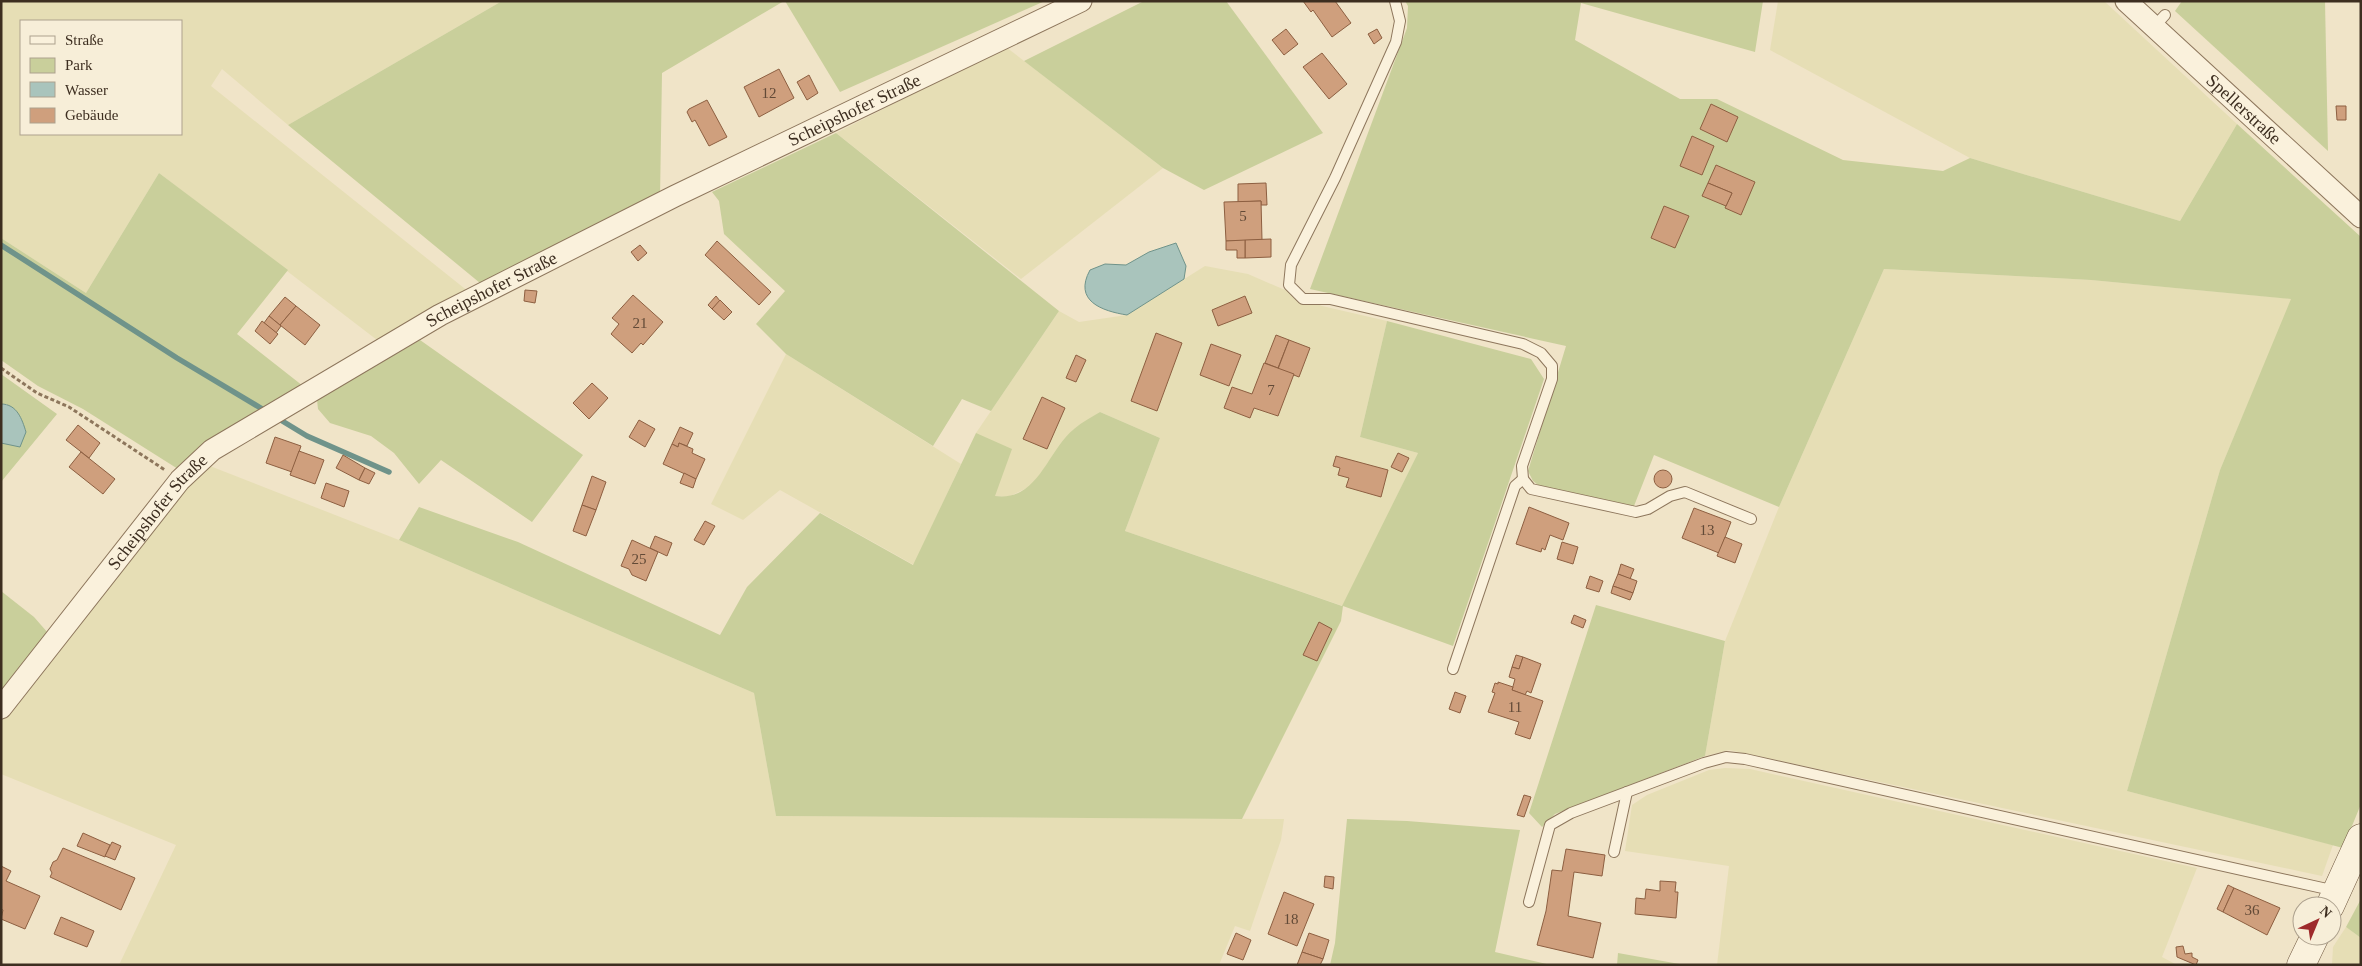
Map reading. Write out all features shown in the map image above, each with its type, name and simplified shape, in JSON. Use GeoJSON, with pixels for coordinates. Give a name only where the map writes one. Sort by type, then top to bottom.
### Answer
{"type":"FeatureCollection","features":[{"type":"Feature","properties":{"kind":"street","name":"Scheipshofer Straße"},"geometry":{"type":"LineString","coordinates":[[1,708],[180,480],[212,450],[440,315],[675,196],[1081,1]]}},
{"type":"Feature","properties":{"kind":"street","name":"Spellerstraße"},"geometry":{"type":"LineString","coordinates":[[2126,1],[2160,21],[2361,217]]}},
{"type":"Feature","properties":{"kind":"street"},"geometry":{"type":"LineString","coordinates":[[2335,896],[2361,838]]}},
{"type":"Feature","properties":{"kind":"street"},"geometry":{"type":"LineString","coordinates":[[2301,965],[2310,946]]}},
{"type":"Feature","properties":{"kind":"lane"},"geometry":{"type":"LineString","coordinates":[[1395,1],[1400,21],[1396,42],[1335,178],[1291,266],[1289,285],[1304,299],[1330,299],[1523,344],[1541,353],[1552,366],[1552,379],[1522,466],[1523,479],[1531,489],[1636,512],[1648,509],[1670,496],[1685,492],[1751,519]]}},
{"type":"Feature","properties":{"kind":"lane"},"geometry":{"type":"LineString","coordinates":[[1453,669],[1515,486],[1523,479]]}},
{"type":"Feature","properties":{"kind":"lane"},"geometry":{"type":"LineString","coordinates":[[1529,902],[1550,826],[1572,813],[1704,762],[1726,757],[1745,759],[2326,896]]}},
{"type":"Feature","properties":{"kind":"lane"},"geometry":{"type":"LineString","coordinates":[[1614,852],[1627,792]]}},
{"type":"Feature","properties":{"kind":"path"},"geometry":{"type":"LineString","coordinates":[[1,368],[37,393],[69,407],[180,480]]}},
{"type":"Feature","properties":{"kind":"shaded area"},"geometry":{"type":"Polygon","coordinates":[[[1,1],[502,1],[288,125],[222,69],[211,86],[469,292],[381,343],[159,173],[86,293],[1,238],[1,1]]]}},
{"type":"Feature","properties":{"kind":"shaded area"},"geometry":{"type":"Polygon","coordinates":[[[1778,1],[2104,1],[2237,124],[2180,221],[1970,158],[1770,50],[1778,1]]]}},
{"type":"Feature","properties":{"kind":"shaded area"},"geometry":{"type":"Polygon","coordinates":[[[1006,47],[1163,168],[1021,279],[836,133],[1006,47]]]}},
{"type":"Feature","properties":{"kind":"shaded area"},"geometry":{"type":"Polygon","coordinates":[[[1205,266],[1248,274],[1322,306],[1387,321],[1360,437],[1418,453],[1343,606],[1125,531],[1160,438],[1100,412],[1073,430],[1031,486],[1008,497],[995,496],[976,433],[1059,311],[1079,322],[1127,315],[1205,266]]]}},
{"type":"Feature","properties":{"kind":"shaded area"},"geometry":{"type":"Polygon","coordinates":[[[1884,269],[2091,280],[2292,299],[2220,470],[2127,791],[2333,845],[2322,876],[1729,750],[1705,756],[1725,641],[1779,507],[1884,269]]]}},
{"type":"Feature","properties":{"kind":"shaded area"},"geometry":{"type":"Polygon","coordinates":[[[786,354],[961,464],[914,565],[780,490],[743,520],[711,504],[786,354]]]}},
{"type":"Feature","properties":{"kind":"shaded area"},"geometry":{"type":"Polygon","coordinates":[[[210,466],[399,540],[754,693],[776,816],[1284,819],[1281,840],[1250,931],[1235,926],[1219,965],[119,965],[176,845],[1,774],[1,719],[196,475],[210,466]]]}},
{"type":"Feature","properties":{"kind":"shaded area"},"geometry":{"type":"Polygon","coordinates":[[[1725,768],[1750,769],[2197,868],[2162,957],[2177,965],[1717,965],[1729,866],[1625,851],[1632,805],[1647,795],[1709,770],[1725,768]]]}},
{"type":"Feature","properties":{"kind":"shaded area"},"geometry":{"type":"Polygon","coordinates":[[[2346,927],[2361,938],[2361,965],[2332,965],[2333,947],[2342,946],[2342,933],[2346,927]]]}},
{"type":"Feature","properties":{"kind":"green space"},"geometry":{"type":"Polygon","coordinates":[[[502,1],[784,1],[662,73],[660,198],[480,283],[288,125],[502,1]]]}},
{"type":"Feature","properties":{"kind":"green space"},"geometry":{"type":"Polygon","coordinates":[[[785,1],[1045,1],[840,92],[785,1]]]}},
{"type":"Feature","properties":{"kind":"green space"},"geometry":{"type":"Polygon","coordinates":[[[1144,1],[1226,1],[1323,133],[1204,190],[1163,168],[1024,61],[1144,1]]]}},
{"type":"Feature","properties":{"kind":"green space"},"geometry":{"type":"Polygon","coordinates":[[[1405,1],[1763,1],[1755,52],[1581,3],[1575,40],[1680,99],[1717,99],[1843,160],[1943,171],[1970,158],[2180,221],[2237,124],[2361,237],[2361,804],[2343,848],[2127,791],[2220,470],[2291,299],[2091,280],[1884,269],[1779,507],[1654,455],[1634,506],[1542,488],[1533,481],[1528,471],[1566,346],[1310,289],[1407,28],[1408,6],[1405,1]]]}},
{"type":"Feature","properties":{"kind":"green space"},"geometry":{"type":"Polygon","coordinates":[[[2182,1],[2325,1],[2328,151],[2175,11],[2182,1]]]}},
{"type":"Feature","properties":{"kind":"green space"},"geometry":{"type":"Polygon","coordinates":[[[836,133],[1059,311],[991,411],[962,399],[933,446],[786,354],[756,324],[785,291],[724,234],[719,201],[712,192],[836,133]]]}},
{"type":"Feature","properties":{"kind":"green space"},"geometry":{"type":"Polygon","coordinates":[[[159,173],[288,270],[237,334],[303,386],[178,469],[83,409],[38,386],[1,360],[1,238],[86,293],[159,173]]]}},
{"type":"Feature","properties":{"kind":"green space"},"geometry":{"type":"Polygon","coordinates":[[[1387,321],[1531,359],[1544,379],[1453,646],[1343,606],[1341,621],[1242,819],[776,816],[754,693],[399,540],[419,507],[518,542],[720,635],[747,587],[820,513],[913,565],[976,433],[1012,449],[995,496],[1010,496],[1022,491],[1032,483],[1065,438],[1077,426],[1100,412],[1160,438],[1125,531],[1342,606],[1418,453],[1360,437],[1387,321]]]}},
{"type":"Feature","properties":{"kind":"green space"},"geometry":{"type":"Polygon","coordinates":[[[420,340],[583,455],[532,522],[441,460],[419,484],[394,453],[371,436],[330,423],[318,409],[317,400],[420,340]]]}},
{"type":"Feature","properties":{"kind":"green space"},"geometry":{"type":"Polygon","coordinates":[[[1,374],[57,414],[1,482],[1,443],[7,444],[7,404],[1,404],[1,374]]]}},
{"type":"Feature","properties":{"kind":"green space"},"geometry":{"type":"Polygon","coordinates":[[[1,591],[34,617],[48,633],[1,692],[1,591]]]}},
{"type":"Feature","properties":{"kind":"green space"},"geometry":{"type":"Polygon","coordinates":[[[1596,605],[1725,641],[1705,756],[1555,814],[1542,827],[1529,813],[1596,605]]]}},
{"type":"Feature","properties":{"kind":"green space"},"geometry":{"type":"Polygon","coordinates":[[[1347,819],[1407,821],[1520,830],[1495,952],[1551,965],[1330,965],[1335,943],[1347,819]]]}},
{"type":"Feature","properties":{"kind":"green space"},"geometry":{"type":"Polygon","coordinates":[[[2361,899],[2361,938],[2346,927],[2361,899]]]}},
{"type":"Feature","properties":{"kind":"green space"},"geometry":{"type":"Polygon","coordinates":[[[1618,953],[1685,965],[1617,965],[1618,953]]]}},
{"type":"Feature","properties":{"kind":"water"},"geometry":{"type":"Polygon","coordinates":[[[1176,243],[1186,266],[1184,279],[1127,315],[1108,311],[1093,303],[1088,297],[1085,290],[1090,270],[1105,264],[1126,265],[1149,252],[1176,243]]]}},
{"type":"Feature","properties":{"kind":"water"},"geometry":{"type":"Polygon","coordinates":[[[1,404],[15,409],[23,422],[26,432],[20,447],[1,443],[1,404]]]}},
{"type":"Feature","properties":{"kind":"building"},"geometry":{"type":"Polygon","coordinates":[[[1303,1],[1335,1],[1351,23],[1332,37],[1313,10],[1311,12],[1303,1]]]}},
{"type":"Feature","properties":{"kind":"building"},"geometry":{"type":"Polygon","coordinates":[[[1286,29],[1298,44],[1284,55],[1272,40],[1286,29]]]}},
{"type":"Feature","properties":{"kind":"building"},"geometry":{"type":"Polygon","coordinates":[[[1377,29],[1382,38],[1374,44],[1368,34],[1377,29]]]}},
{"type":"Feature","properties":{"kind":"building"},"geometry":{"type":"Polygon","coordinates":[[[1322,53],[1347,84],[1329,99],[1303,67],[1322,53]]]}},
{"type":"Feature","properties":{"kind":"building"},"geometry":{"type":"Polygon","coordinates":[[[779,69],[794,98],[759,117],[744,87],[779,69]]]}},
{"type":"Feature","properties":{"kind":"building"},"geometry":{"type":"Polygon","coordinates":[[[809,75],[818,93],[807,100],[797,82],[809,75]]]}},
{"type":"Feature","properties":{"kind":"building"},"geometry":{"type":"Polygon","coordinates":[[[707,100],[727,137],[709,146],[695,120],[692,122],[687,112],[689,109],[707,100]]]}},
{"type":"Feature","properties":{"kind":"building"},"geometry":{"type":"Polygon","coordinates":[[[1711,104],[1738,117],[1727,142],[1700,129],[1711,104]]]}},
{"type":"Feature","properties":{"kind":"building"},"geometry":{"type":"Polygon","coordinates":[[[2336,106],[2346,106],[2346,120],[2337,120],[2336,106]]]}},
{"type":"Feature","properties":{"kind":"building"},"geometry":{"type":"Polygon","coordinates":[[[1692,136],[1714,146],[1702,175],[1680,166],[1692,136]]]}},
{"type":"Feature","properties":{"kind":"building"},"geometry":{"type":"Polygon","coordinates":[[[1716,165],[1755,182],[1741,215],[1725,208],[1732,193],[1708,183],[1716,165]]]}},
{"type":"Feature","properties":{"kind":"building"},"geometry":{"type":"Polygon","coordinates":[[[1266,183],[1267,205],[1261,205],[1261,201],[1238,202],[1238,184],[1266,183]]]}},
{"type":"Feature","properties":{"kind":"building"},"geometry":{"type":"Polygon","coordinates":[[[1708,183],[1732,193],[1726,206],[1702,196],[1708,183]]]}},
{"type":"Feature","properties":{"kind":"building"},"geometry":{"type":"Polygon","coordinates":[[[1261,201],[1262,240],[1226,241],[1224,202],[1261,201]]]}},
{"type":"Feature","properties":{"kind":"building"},"geometry":{"type":"Polygon","coordinates":[[[1664,206],[1689,216],[1675,248],[1651,238],[1664,206]]]}},
{"type":"Feature","properties":{"kind":"building"},"geometry":{"type":"Polygon","coordinates":[[[1271,239],[1271,257],[1245,258],[1245,240],[1271,239]]]}},
{"type":"Feature","properties":{"kind":"building"},"geometry":{"type":"Polygon","coordinates":[[[1245,240],[1245,258],[1237,258],[1237,250],[1226,250],[1226,241],[1245,240]]]}},
{"type":"Feature","properties":{"kind":"building"},"geometry":{"type":"Polygon","coordinates":[[[717,241],[771,292],[759,305],[705,255],[717,241]]]}},
{"type":"Feature","properties":{"kind":"building"},"geometry":{"type":"Polygon","coordinates":[[[640,245],[647,253],[638,261],[631,252],[640,245]]]}},
{"type":"Feature","properties":{"kind":"building"},"geometry":{"type":"Polygon","coordinates":[[[525,290],[537,291],[535,303],[524,301],[525,290]]]}},
{"type":"Feature","properties":{"kind":"building"},"geometry":{"type":"Polygon","coordinates":[[[633,295],[663,322],[643,345],[641,343],[632,353],[611,334],[619,324],[612,318],[633,295]]]}},
{"type":"Feature","properties":{"kind":"building"},"geometry":{"type":"Polygon","coordinates":[[[716,296],[720,301],[712,309],[708,305],[716,296]]]}},
{"type":"Feature","properties":{"kind":"building"},"geometry":{"type":"Polygon","coordinates":[[[1245,296],[1252,313],[1218,326],[1212,310],[1245,296]]]}},
{"type":"Feature","properties":{"kind":"building"},"geometry":{"type":"Polygon","coordinates":[[[285,297],[296,306],[280,325],[269,316],[285,297]]]}},
{"type":"Feature","properties":{"kind":"building"},"geometry":{"type":"Polygon","coordinates":[[[720,300],[732,312],[724,320],[712,309],[720,300]]]}},
{"type":"Feature","properties":{"kind":"building"},"geometry":{"type":"Polygon","coordinates":[[[296,306],[320,325],[305,345],[280,325],[296,306]]]}},
{"type":"Feature","properties":{"kind":"building"},"geometry":{"type":"Polygon","coordinates":[[[269,316],[281,326],[276,333],[264,323],[269,316]]]}},
{"type":"Feature","properties":{"kind":"building"},"geometry":{"type":"Polygon","coordinates":[[[262,321],[278,334],[270,344],[255,331],[262,321]]]}},
{"type":"Feature","properties":{"kind":"building"},"geometry":{"type":"Polygon","coordinates":[[[1156,333],[1182,343],[1157,411],[1131,401],[1156,333]]]}},
{"type":"Feature","properties":{"kind":"building"},"geometry":{"type":"Polygon","coordinates":[[[1276,335],[1289,340],[1278,368],[1265,363],[1276,335]]]}},
{"type":"Feature","properties":{"kind":"building"},"geometry":{"type":"Polygon","coordinates":[[[1289,340],[1310,348],[1299,377],[1278,369],[1289,340]]]}},
{"type":"Feature","properties":{"kind":"building"},"geometry":{"type":"Polygon","coordinates":[[[1211,344],[1241,355],[1229,386],[1200,375],[1211,344]]]}},
{"type":"Feature","properties":{"kind":"building"},"geometry":{"type":"Polygon","coordinates":[[[1076,355],[1086,360],[1076,382],[1066,378],[1076,355]]]}},
{"type":"Feature","properties":{"kind":"building"},"geometry":{"type":"Polygon","coordinates":[[[1264,363],[1294,374],[1278,416],[1254,408],[1250,418],[1224,408],[1232,387],[1252,394],[1264,363]]]}},
{"type":"Feature","properties":{"kind":"building"},"geometry":{"type":"Polygon","coordinates":[[[592,383],[608,398],[589,419],[573,403],[592,383]]]}},
{"type":"Feature","properties":{"kind":"building"},"geometry":{"type":"Polygon","coordinates":[[[1042,397],[1065,408],[1047,449],[1023,439],[1042,397]]]}},
{"type":"Feature","properties":{"kind":"building"},"geometry":{"type":"Polygon","coordinates":[[[639,420],[655,429],[645,447],[629,437],[639,420]]]}},
{"type":"Feature","properties":{"kind":"building"},"geometry":{"type":"Polygon","coordinates":[[[78,425],[100,443],[89,458],[66,440],[78,425]]]}},
{"type":"Feature","properties":{"kind":"building"},"geometry":{"type":"Polygon","coordinates":[[[680,427],[693,433],[687,446],[679,443],[678,447],[672,444],[680,427]]]}},
{"type":"Feature","properties":{"kind":"building"},"geometry":{"type":"Polygon","coordinates":[[[275,437],[301,446],[292,472],[266,463],[275,437]]]}},
{"type":"Feature","properties":{"kind":"building"},"geometry":{"type":"Polygon","coordinates":[[[679,443],[693,449],[692,453],[705,459],[696,479],[663,464],[672,444],[678,447],[679,443]]]}},
{"type":"Feature","properties":{"kind":"building"},"geometry":{"type":"Polygon","coordinates":[[[299,451],[324,460],[315,484],[290,475],[299,451]]]}},
{"type":"Feature","properties":{"kind":"building"},"geometry":{"type":"Polygon","coordinates":[[[81,452],[115,479],[103,494],[69,467],[81,452]]]}},
{"type":"Feature","properties":{"kind":"building"},"geometry":{"type":"Polygon","coordinates":[[[1398,453],[1409,458],[1402,472],[1391,467],[1398,453]]]}},
{"type":"Feature","properties":{"kind":"building"},"geometry":{"type":"Polygon","coordinates":[[[343,455],[365,468],[359,480],[336,468],[343,455]]]}},
{"type":"Feature","properties":{"kind":"building"},"geometry":{"type":"Polygon","coordinates":[[[1336,456],[1388,470],[1381,497],[1346,487],[1349,478],[1338,475],[1340,468],[1333,466],[1336,456]]]}},
{"type":"Feature","properties":{"kind":"building"},"geometry":{"type":"Polygon","coordinates":[[[365,468],[375,473],[369,484],[359,480],[365,468]]]}},
{"type":"Feature","properties":{"kind":"building"},"geometry":{"type":"Polygon","coordinates":[[[1659,470],[1667,470],[1672,475],[1670,486],[1659,488],[1654,483],[1654,475],[1659,470]]]}},
{"type":"Feature","properties":{"kind":"building"},"geometry":{"type":"Polygon","coordinates":[[[684,473],[696,479],[693,488],[680,483],[684,473]]]}},
{"type":"Feature","properties":{"kind":"building"},"geometry":{"type":"Polygon","coordinates":[[[592,476],[606,482],[596,510],[582,505],[592,476]]]}},
{"type":"Feature","properties":{"kind":"building"},"geometry":{"type":"Polygon","coordinates":[[[326,483],[349,491],[344,507],[321,498],[326,483]]]}},
{"type":"Feature","properties":{"kind":"building"},"geometry":{"type":"Polygon","coordinates":[[[582,505],[596,510],[586,536],[573,531],[582,505]]]}},
{"type":"Feature","properties":{"kind":"building"},"geometry":{"type":"Polygon","coordinates":[[[1529,507],[1569,523],[1563,540],[1550,535],[1545,550],[1542,548],[1541,552],[1516,544],[1529,507]]]}},
{"type":"Feature","properties":{"kind":"building"},"geometry":{"type":"Polygon","coordinates":[[[1694,508],[1731,522],[1719,553],[1682,538],[1694,508]]]}},
{"type":"Feature","properties":{"kind":"building"},"geometry":{"type":"Polygon","coordinates":[[[705,521],[715,526],[704,545],[694,540],[705,521]]]}},
{"type":"Feature","properties":{"kind":"building"},"geometry":{"type":"Polygon","coordinates":[[[655,536],[672,543],[667,556],[650,548],[655,536]]]}},
{"type":"Feature","properties":{"kind":"building"},"geometry":{"type":"Polygon","coordinates":[[[1725,537],[1742,544],[1735,563],[1717,556],[1725,537]]]}},
{"type":"Feature","properties":{"kind":"building"},"geometry":{"type":"Polygon","coordinates":[[[632,540],[658,552],[646,581],[632,575],[629,569],[621,566],[632,540]]]}},
{"type":"Feature","properties":{"kind":"building"},"geometry":{"type":"Polygon","coordinates":[[[1562,542],[1578,547],[1573,564],[1557,559],[1562,542]]]}},
{"type":"Feature","properties":{"kind":"building"},"geometry":{"type":"Polygon","coordinates":[[[1621,564],[1634,569],[1630,579],[1618,574],[1621,564]]]}},
{"type":"Feature","properties":{"kind":"building"},"geometry":{"type":"Polygon","coordinates":[[[1618,574],[1637,581],[1633,593],[1613,586],[1618,574]]]}},
{"type":"Feature","properties":{"kind":"building"},"geometry":{"type":"Polygon","coordinates":[[[1590,576],[1603,581],[1599,592],[1586,588],[1590,576]]]}},
{"type":"Feature","properties":{"kind":"building"},"geometry":{"type":"Polygon","coordinates":[[[1613,586],[1633,593],[1630,600],[1611,593],[1613,586]]]}},
{"type":"Feature","properties":{"kind":"building"},"geometry":{"type":"Polygon","coordinates":[[[1574,615],[1586,620],[1583,628],[1571,623],[1574,615]]]}},
{"type":"Feature","properties":{"kind":"building"},"geometry":{"type":"Polygon","coordinates":[[[1319,622],[1332,629],[1317,661],[1303,655],[1319,622]]]}},
{"type":"Feature","properties":{"kind":"building"},"geometry":{"type":"Polygon","coordinates":[[[1516,655],[1523,657],[1519,669],[1512,667],[1516,655]]]}},
{"type":"Feature","properties":{"kind":"building"},"geometry":{"type":"Polygon","coordinates":[[[1523,657],[1541,664],[1531,693],[1527,691],[1525,695],[1512,690],[1515,679],[1509,677],[1512,667],[1519,669],[1523,657]]]}},
{"type":"Feature","properties":{"kind":"building"},"geometry":{"type":"Polygon","coordinates":[[[1498,682],[1513,687],[1512,690],[1543,701],[1530,739],[1515,734],[1519,722],[1488,712],[1495,693],[1492,692],[1495,683],[1498,684],[1498,682]]]}},
{"type":"Feature","properties":{"kind":"building"},"geometry":{"type":"Polygon","coordinates":[[[1455,692],[1466,696],[1460,713],[1449,709],[1455,692]]]}},
{"type":"Feature","properties":{"kind":"building"},"geometry":{"type":"Polygon","coordinates":[[[1524,795],[1531,797],[1524,817],[1517,815],[1524,795]]]}},
{"type":"Feature","properties":{"kind":"building"},"geometry":{"type":"Polygon","coordinates":[[[83,833],[110,845],[105,857],[77,846],[83,833]]]}},
{"type":"Feature","properties":{"kind":"building"},"geometry":{"type":"Polygon","coordinates":[[[112,842],[121,846],[115,860],[105,856],[112,842]]]}},
{"type":"Feature","properties":{"kind":"building"},"geometry":{"type":"Polygon","coordinates":[[[63,848],[135,878],[121,910],[50,877],[52,873],[50,869],[53,862],[57,860],[63,848]]]}},
{"type":"Feature","properties":{"kind":"building"},"geometry":{"type":"Polygon","coordinates":[[[1566,849],[1605,855],[1602,876],[1574,872],[1568,916],[1601,923],[1593,958],[1537,945],[1546,911],[1552,870],[1562,871],[1566,849]]]}},
{"type":"Feature","properties":{"kind":"building"},"geometry":{"type":"Polygon","coordinates":[[[1,866],[11,871],[6,881],[40,896],[25,929],[1,919],[3,910],[1,909],[1,866]]]}},
{"type":"Feature","properties":{"kind":"building"},"geometry":{"type":"Polygon","coordinates":[[[1325,876],[1334,877],[1333,889],[1324,887],[1325,876]]]}},
{"type":"Feature","properties":{"kind":"building"},"geometry":{"type":"Polygon","coordinates":[[[1660,881],[1676,882],[1675,892],[1678,892],[1676,918],[1635,914],[1636,898],[1645,899],[1646,889],[1660,891],[1660,881]]]}},
{"type":"Feature","properties":{"kind":"building"},"geometry":{"type":"Polygon","coordinates":[[[2228,885],[2234,888],[2223,912],[2217,909],[2228,885]]]}},
{"type":"Feature","properties":{"kind":"building"},"geometry":{"type":"Polygon","coordinates":[[[2234,888],[2280,908],[2267,935],[2223,912],[2234,888]]]}},
{"type":"Feature","properties":{"kind":"building"},"geometry":{"type":"Polygon","coordinates":[[[1284,892],[1314,904],[1297,946],[1268,934],[1284,892]]]}},
{"type":"Feature","properties":{"kind":"building"},"geometry":{"type":"Polygon","coordinates":[[[61,917],[94,931],[87,947],[54,934],[61,917]]]}},
{"type":"Feature","properties":{"kind":"building"},"geometry":{"type":"Polygon","coordinates":[[[1236,933],[1251,940],[1243,960],[1227,954],[1236,933]]]}},
{"type":"Feature","properties":{"kind":"building"},"geometry":{"type":"Polygon","coordinates":[[[1309,933],[1329,940],[1323,959],[1302,952],[1309,933]]]}},
{"type":"Feature","properties":{"kind":"building"},"geometry":{"type":"Polygon","coordinates":[[[2183,946],[2185,954],[2192,953],[2192,957],[2198,960],[2196,965],[2177,957],[2176,947],[2183,946]]]}},
{"type":"Feature","properties":{"kind":"building"},"geometry":{"type":"Polygon","coordinates":[[[1302,952],[1323,959],[1320,965],[1297,965],[1302,952]]]}},
{"type":"Feature","properties":{"kind":"waterway"},"geometry":{"type":"LineString","coordinates":[[1,245],[177,358],[264,410]]}},
{"type":"Feature","properties":{"kind":"waterway"},"geometry":{"type":"LineString","coordinates":[[279,419],[307,436],[389,472]]}}]}
